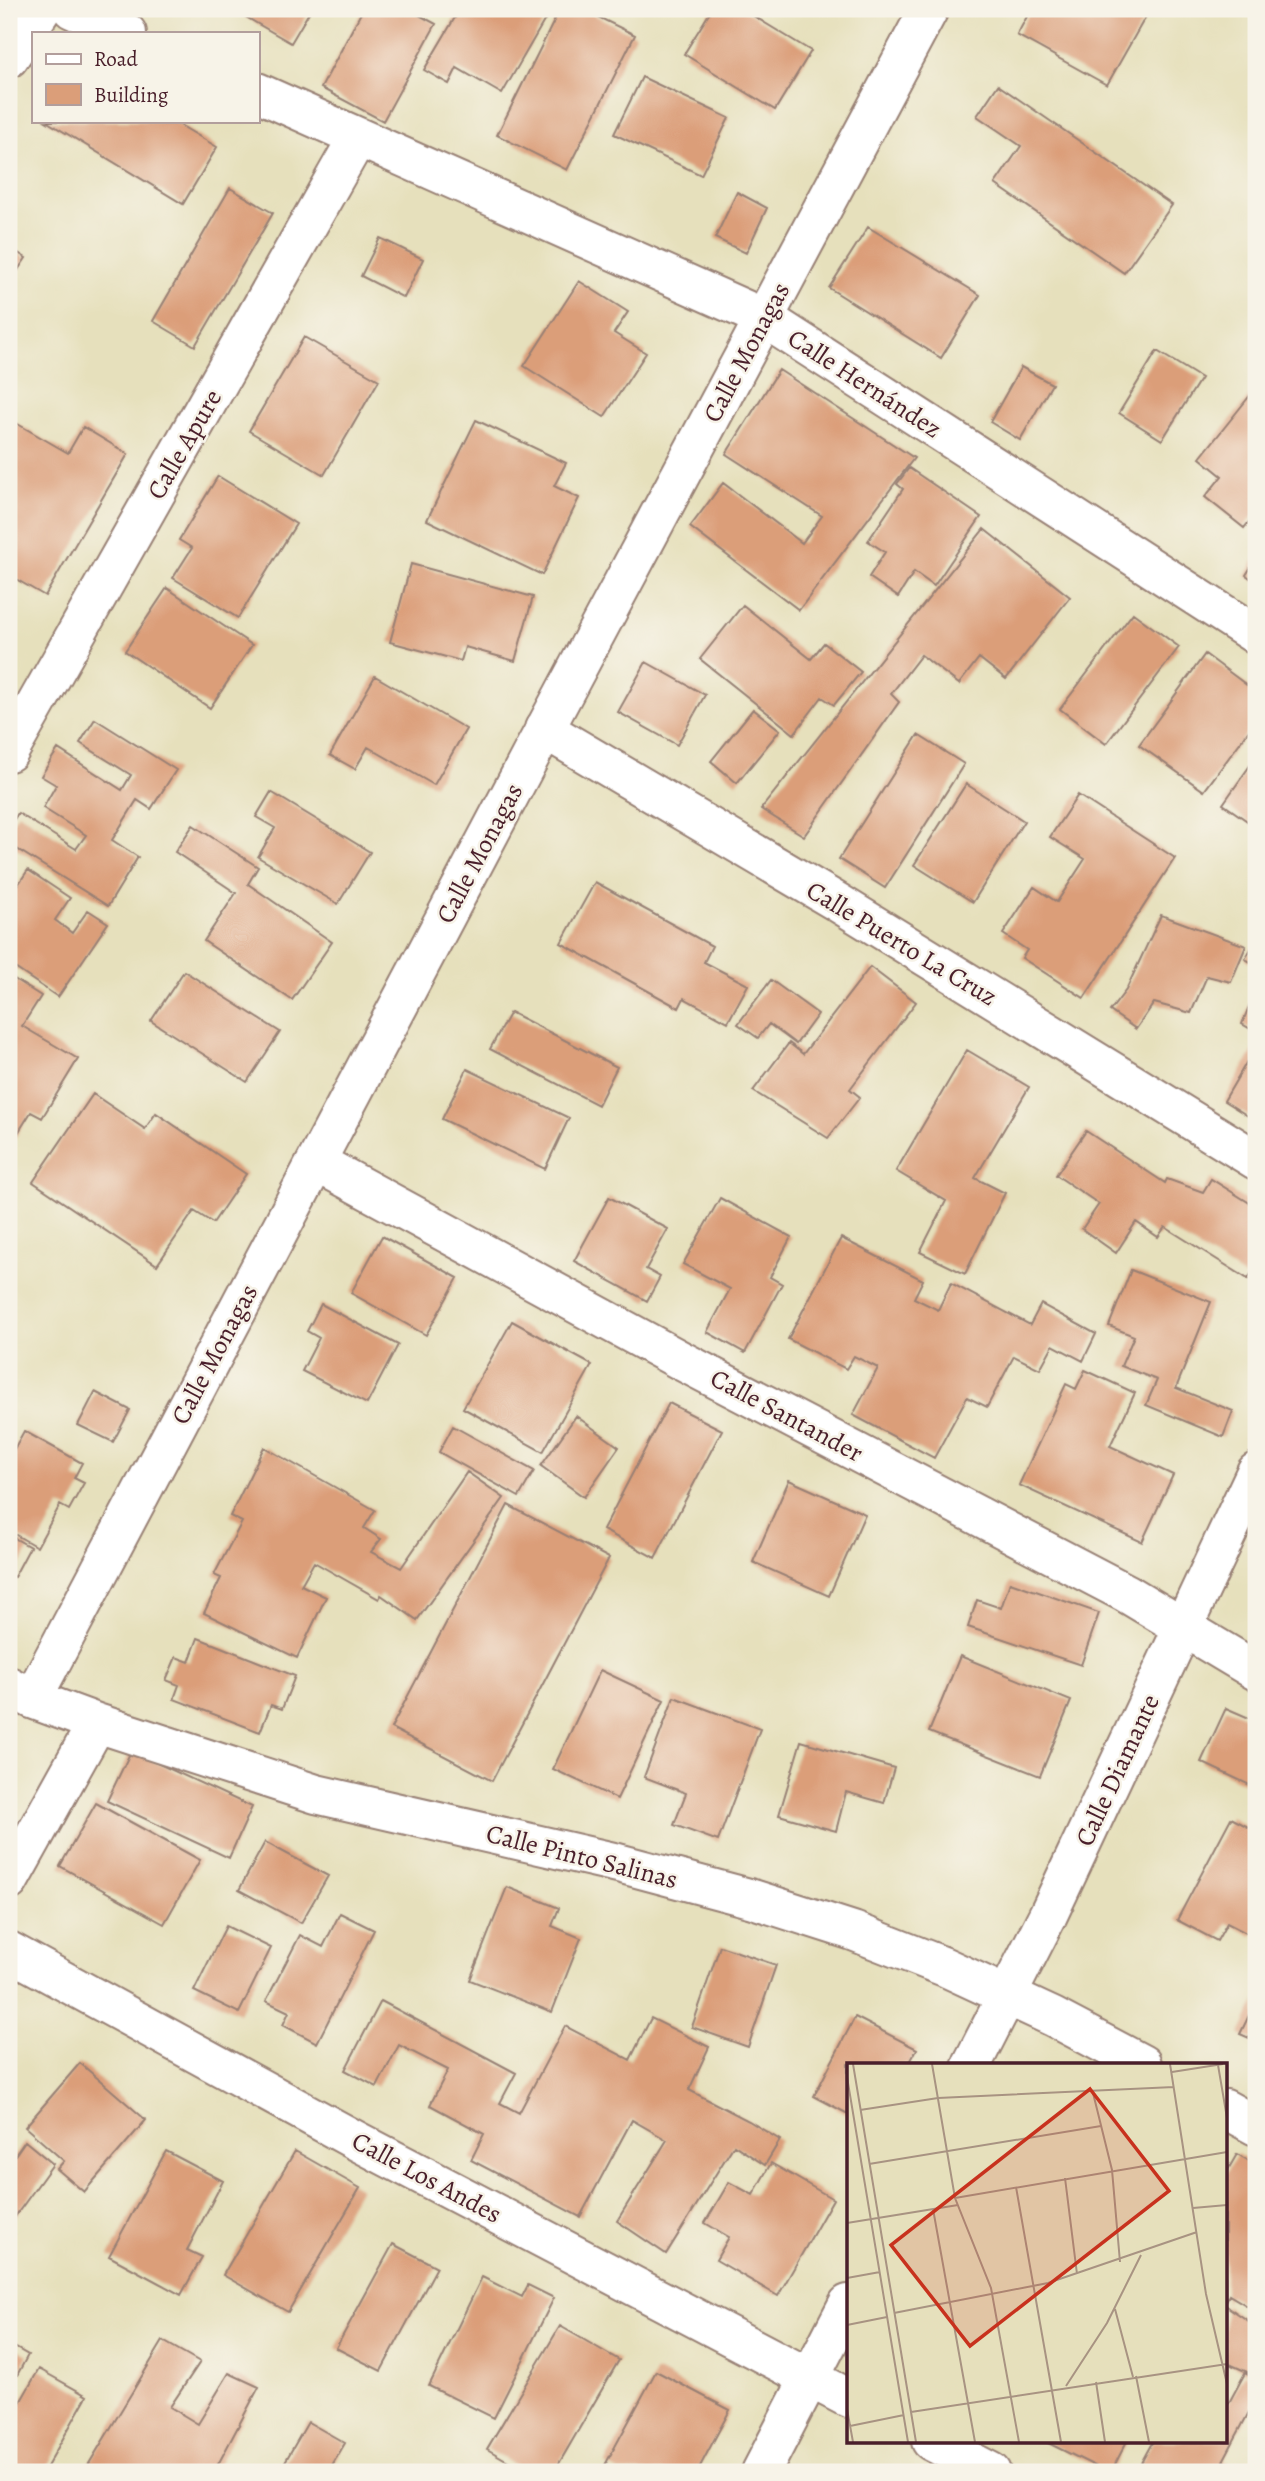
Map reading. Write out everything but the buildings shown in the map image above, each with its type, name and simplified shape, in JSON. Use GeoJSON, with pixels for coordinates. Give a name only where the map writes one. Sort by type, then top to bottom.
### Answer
{"type":"FeatureCollection","features":[{"type":"Feature","properties":{"kind":"street"},"geometry":{"type":"LineString","coordinates":[[9,58],[42,9]]}},
{"type":"Feature","properties":{"kind":"street"},"geometry":{"type":"LineString","coordinates":[[72,9],[125,32]]}},
{"type":"Feature","properties":{"kind":"street","name":"Calle Monagas"},"geometry":{"type":"LineString","coordinates":[[20,1693],[316,1162],[929,9]]}},
{"type":"Feature","properties":{"kind":"street","name":"Calle Hernández"},"geometry":{"type":"LineString","coordinates":[[259,93],[764,318],[1256,635]]}},
{"type":"Feature","properties":{"kind":"street","name":"Calle Apure"},"geometry":{"type":"LineString","coordinates":[[9,752],[358,137]]}},
{"type":"Feature","properties":{"kind":"street","name":"Calle Puerto La Cruz"},"geometry":{"type":"LineString","coordinates":[[544,729],[837,902],[1256,1160]]}},
{"type":"Feature","properties":{"kind":"street","name":"Calle Santander"},"geometry":{"type":"LineString","coordinates":[[316,1162],[680,1360],[1126,1593],[1256,1671]]}},
{"type":"Feature","properties":{"kind":"street","name":"Calle Diamante"},"geometry":{"type":"LineString","coordinates":[[973,2063],[1048,1915],[1256,1472]]}},
{"type":"Feature","properties":{"kind":"street","name":"Calle Pinto Salinas"},"geometry":{"type":"LineString","coordinates":[[20,1693],[97,1723],[316,1794],[618,1863],[753,1899],[853,1931],[945,1967],[1053,2017],[1140,2063]]}},
{"type":"Feature","properties":{"kind":"street"},"geometry":{"type":"LineString","coordinates":[[9,1881],[97,1723]]}},
{"type":"Feature","properties":{"kind":"street","name":"Calle Los Andes"},"geometry":{"type":"LineString","coordinates":[[9,1951],[355,2140],[847,2397]]}},
{"type":"Feature","properties":{"kind":"street"},"geometry":{"type":"LineString","coordinates":[[1226,2110],[1256,2126]]}},
{"type":"Feature","properties":{"kind":"street"},"geometry":{"type":"LineString","coordinates":[[761,2472],[847,2308]]}},
{"type":"Feature","properties":{"kind":"street"},"geometry":{"type":"LineString","coordinates":[[933,2442],[991,2472]]}}]}
